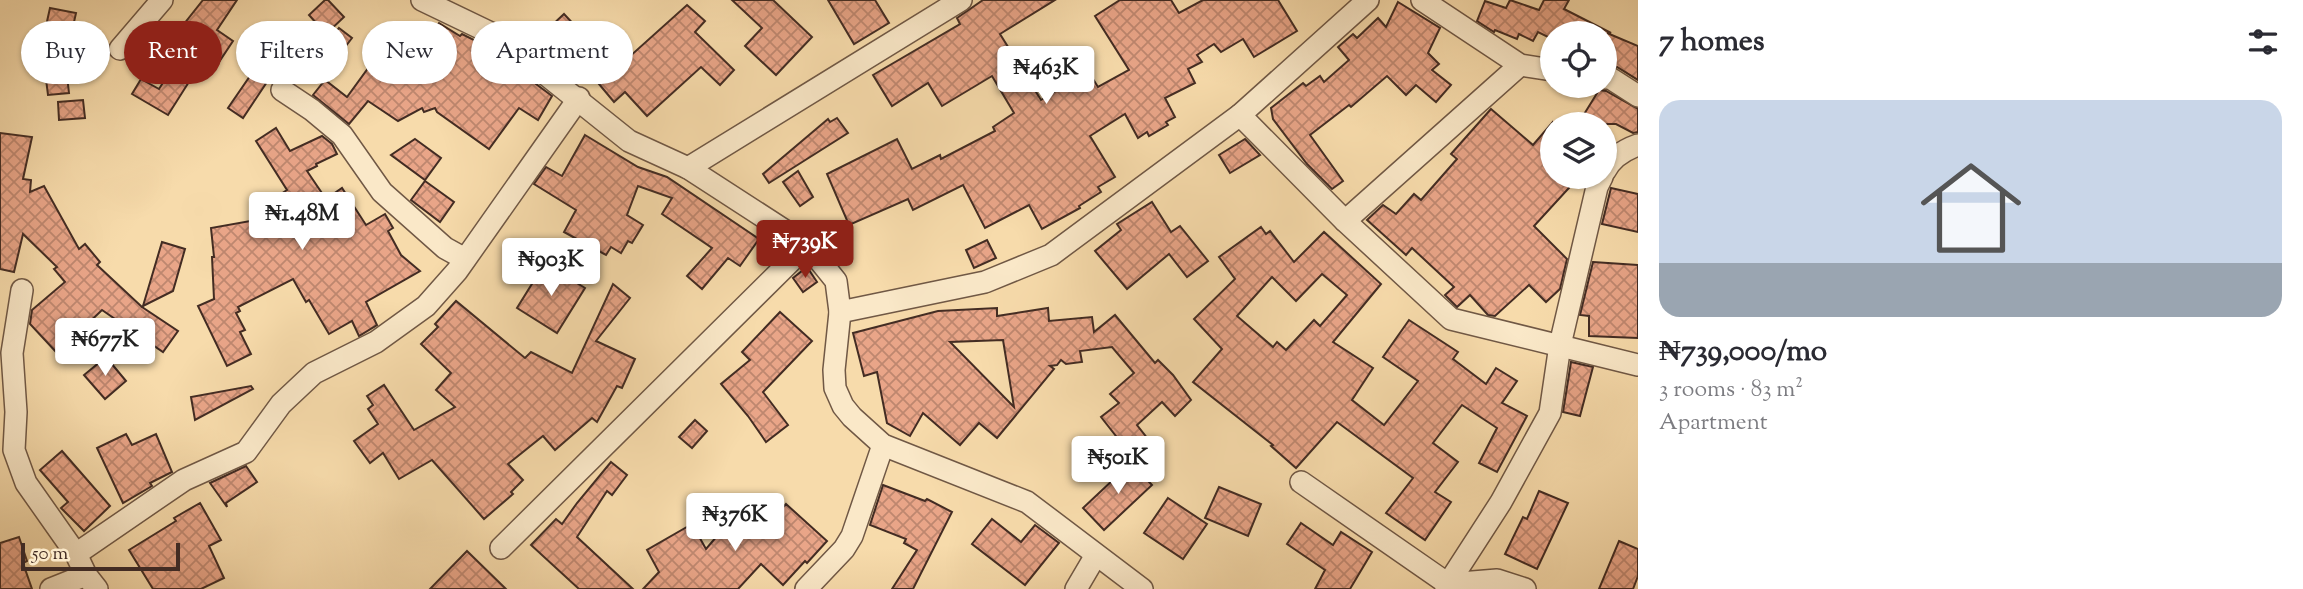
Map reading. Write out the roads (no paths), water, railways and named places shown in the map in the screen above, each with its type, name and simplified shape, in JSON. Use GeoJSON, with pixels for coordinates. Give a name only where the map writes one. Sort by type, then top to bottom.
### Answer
{"type":"FeatureCollection","features":[{"type":"Feature","properties":{"kind":"street"},"geometry":{"type":"LineString","coordinates":[[120,49],[162,0]]}},
{"type":"Feature","properties":{"kind":"street"},"geometry":{"type":"LineString","coordinates":[[422,0],[499,37],[579,98],[629,141],[688,168],[807,245],[835,281],[840,312],[834,370],[835,388],[847,411],[883,445],[1027,502],[1142,589]]}},
{"type":"Feature","properties":{"kind":"street"},"geometry":{"type":"LineString","coordinates":[[688,168],[960,0]]}},
{"type":"Feature","properties":{"kind":"street"},"geometry":{"type":"LineString","coordinates":[[840,312],[985,282],[1051,255],[1240,115],[1368,0]]}},
{"type":"Feature","properties":{"kind":"street"},"geometry":{"type":"LineString","coordinates":[[1422,0],[1520,65],[1540,68]]}},
{"type":"Feature","properties":{"kind":"street"},"geometry":{"type":"LineString","coordinates":[[1345,221],[1520,65]]}},
{"type":"Feature","properties":{"kind":"street"},"geometry":{"type":"LineString","coordinates":[[1617,85],[1638,96]]}},
{"type":"Feature","properties":{"kind":"street"},"geometry":{"type":"LineString","coordinates":[[282,90],[342,135],[382,192],[445,248],[465,259]]}},
{"type":"Feature","properties":{"kind":"street"},"geometry":{"type":"LineString","coordinates":[[76,554],[184,480],[246,453],[281,404],[314,373],[376,342],[426,306],[465,259],[579,98]]}},
{"type":"Feature","properties":{"kind":"street"},"geometry":{"type":"LineString","coordinates":[[1240,115],[1345,221],[1451,319],[1638,365]]}},
{"type":"Feature","properties":{"kind":"street"},"geometry":{"type":"LineString","coordinates":[[1617,156],[1638,145]]}},
{"type":"Feature","properties":{"kind":"street"},"geometry":{"type":"LineString","coordinates":[[1447,587],[1501,502],[1550,413],[1560,345],[1597,189]]}},
{"type":"Feature","properties":{"kind":"street"},"geometry":{"type":"LineString","coordinates":[[500,548],[807,245]]}},
{"type":"Feature","properties":{"kind":"street"},"geometry":{"type":"LineString","coordinates":[[22,290],[12,353],[16,412],[14,450],[26,484],[76,554],[91,582],[51,589]]}},
{"type":"Feature","properties":{"kind":"street"},"geometry":{"type":"LineString","coordinates":[[806,589],[844,550],[852,536],[883,445]]}},
{"type":"Feature","properties":{"kind":"street"},"geometry":{"type":"LineString","coordinates":[[1301,482],[1447,587],[1496,580],[1525,589]]}},
{"type":"Feature","properties":{"kind":"street"},"geometry":{"type":"LineString","coordinates":[[1076,589],[1096,555]]}}]}
